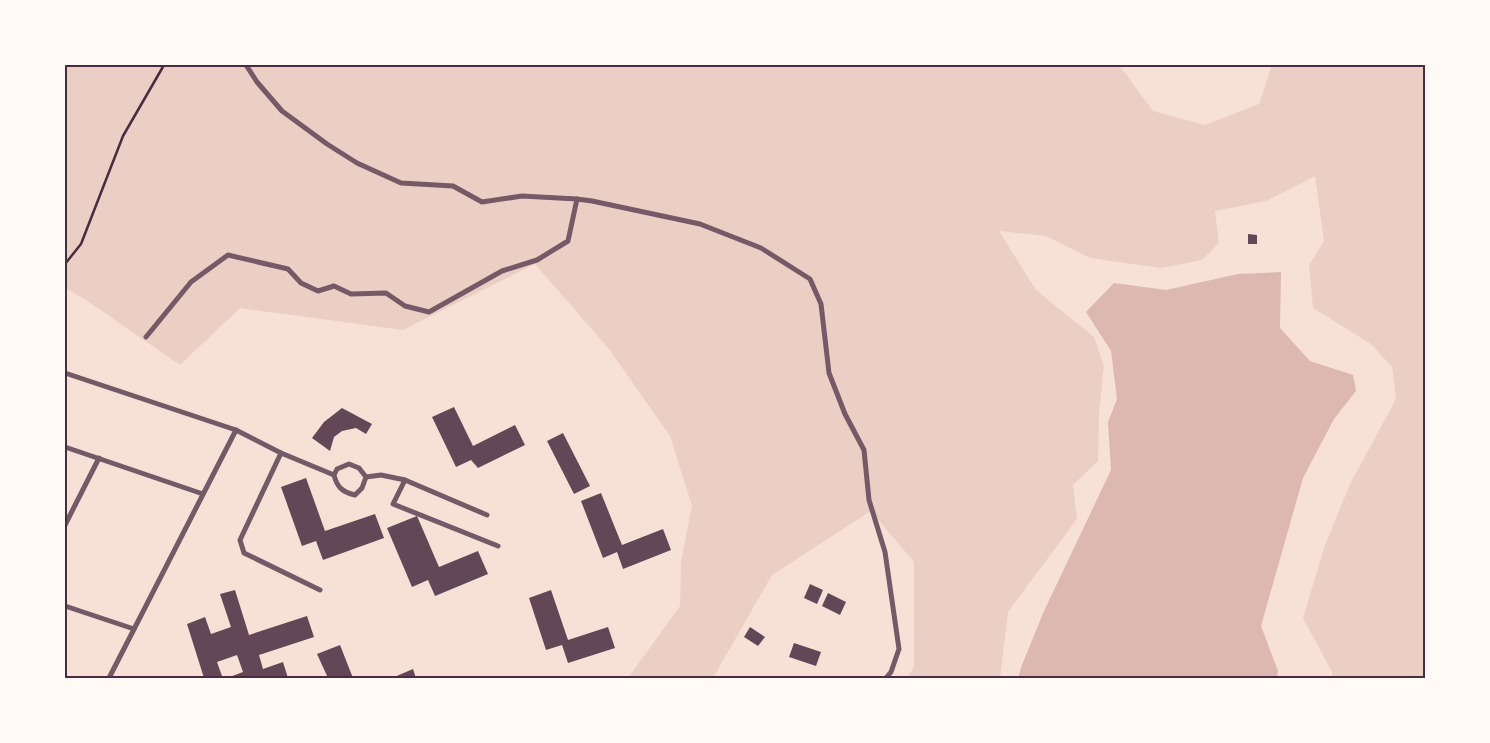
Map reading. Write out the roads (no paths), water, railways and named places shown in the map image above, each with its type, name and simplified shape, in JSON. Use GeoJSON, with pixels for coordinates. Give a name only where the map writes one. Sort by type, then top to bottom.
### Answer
{"type":"FeatureCollection","features":[{"type":"Feature","properties":{"kind":"street"},"geometry":{"type":"LineString","coordinates":[[246,65],[257,82],[282,111],[326,144],[357,163],[401,183],[453,186],[482,202],[522,196],[592,200],[700,224],[761,248],[810,279],[821,304],[829,373],[845,414],[864,450],[869,500],[885,552],[899,649],[891,672],[886,678]]}},
{"type":"Feature","properties":{"kind":"street"},"geometry":{"type":"LineString","coordinates":[[146,337],[191,282],[228,255],[288,269],[301,283],[318,291],[334,286],[351,294],[386,293],[405,306],[429,312],[502,271],[537,260],[568,241],[577,199]]}},
{"type":"Feature","properties":{"kind":"street"},"geometry":{"type":"LineString","coordinates":[[65,373],[236,430],[334,475]]}},
{"type":"Feature","properties":{"kind":"street"},"geometry":{"type":"LineString","coordinates":[[109,678],[236,430]]}},
{"type":"Feature","properties":{"kind":"street"},"geometry":{"type":"LineString","coordinates":[[65,447],[203,494]]}},
{"type":"Feature","properties":{"kind":"street"},"geometry":{"type":"LineString","coordinates":[[281,452],[240,540],[244,553],[320,590]]}},
{"type":"Feature","properties":{"kind":"street"},"geometry":{"type":"LineString","coordinates":[[65,525],[99,458]]}},
{"type":"Feature","properties":{"kind":"street"},"geometry":{"type":"LineString","coordinates":[[350,464],[359,468],[366,478],[362,488],[355,495],[344,492],[337,484],[334,475],[337,469],[350,464]]}},
{"type":"Feature","properties":{"kind":"street"},"geometry":{"type":"LineString","coordinates":[[366,478],[381,475],[405,480],[487,515]]}},
{"type":"Feature","properties":{"kind":"street"},"geometry":{"type":"LineString","coordinates":[[405,480],[393,504],[498,546]]}},
{"type":"Feature","properties":{"kind":"street"},"geometry":{"type":"LineString","coordinates":[[65,606],[134,629]]}}]}
